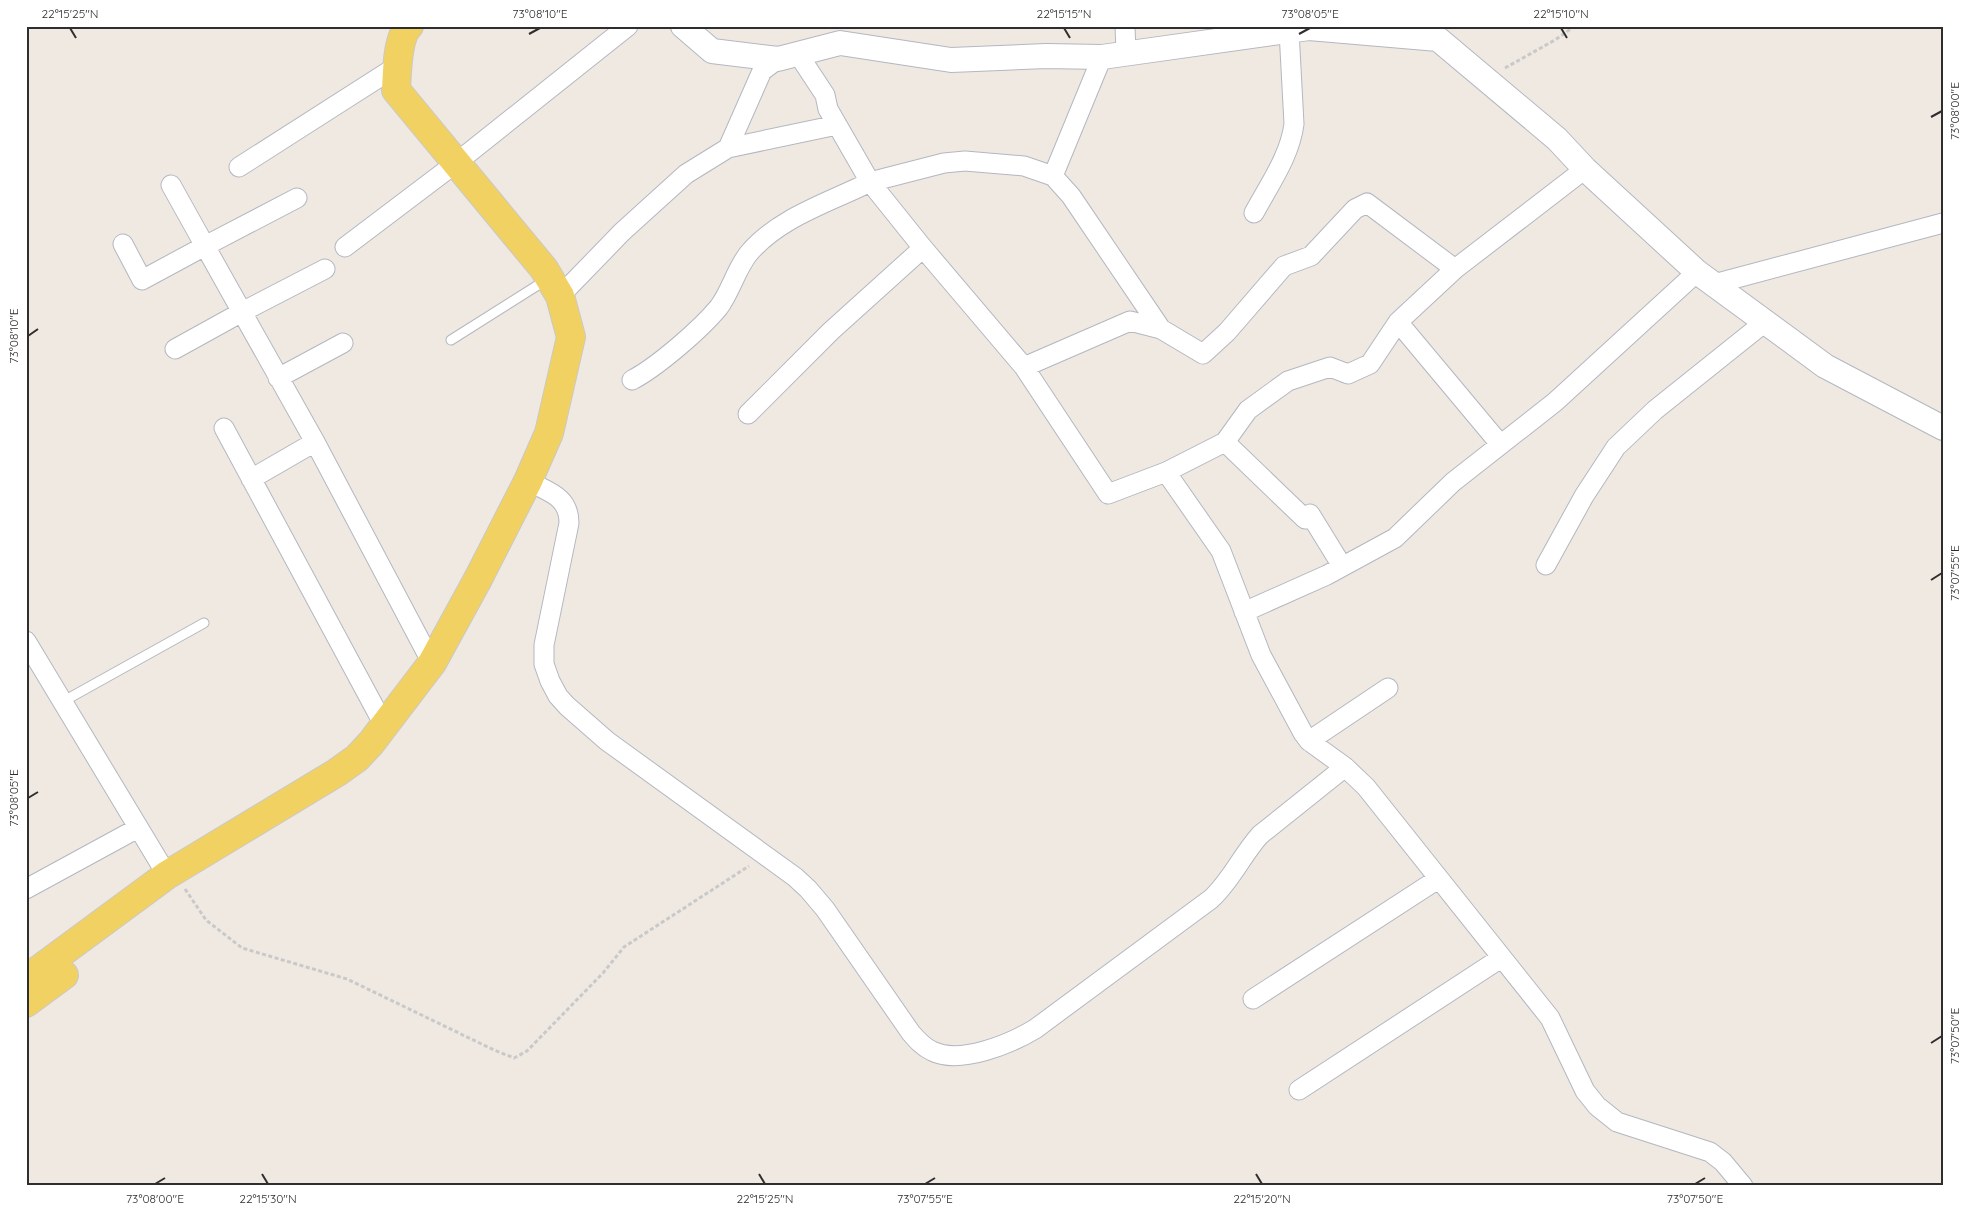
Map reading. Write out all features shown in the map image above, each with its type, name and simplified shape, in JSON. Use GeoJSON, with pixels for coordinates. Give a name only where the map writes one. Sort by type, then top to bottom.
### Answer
{"type":"FeatureCollection","features":[{"type":"Feature","properties":{"kind":"main road"},"geometry":{"type":"LineString","coordinates":[[26,980],[175,881],[198,876],[258,820],[336,773],[357,758],[432,663],[528,481],[549,433],[571,337],[555,287],[544,269],[396,90],[397,66],[404,31],[409,26]]}},
{"type":"Feature","properties":{"kind":"main road"},"geometry":{"type":"LineString","coordinates":[[26,1003],[175,881]]}},
{"type":"Feature","properties":{"kind":"street"},"geometry":{"type":"LineString","coordinates":[[345,248],[456,163],[628,26]]}},
{"type":"Feature","properties":{"kind":"street"},"geometry":{"type":"LineString","coordinates":[[1125,26],[1126,54]]}},
{"type":"Feature","properties":{"kind":"street"},"geometry":{"type":"LineString","coordinates":[[728,148],[762,71],[788,56],[840,43],[951,60],[1046,56],[1102,58],[1309,28],[1438,39],[1557,139],[1585,169],[1705,278],[1825,366],[1943,428]]}},
{"type":"Feature","properties":{"kind":"street"},"geometry":{"type":"LineString","coordinates":[[689,29],[712,51],[788,56],[825,95],[828,109],[870,182],[1024,367],[1108,494],[1166,472],[1225,442],[1248,410],[1288,381],[1330,366],[1348,374],[1370,364],[1398,322],[1455,269],[1585,169]]}},
{"type":"Feature","properties":{"kind":"street"},"geometry":{"type":"LineString","coordinates":[[1254,213],[1293,136],[1289,31]]}},
{"type":"Feature","properties":{"kind":"street"},"geometry":{"type":"LineString","coordinates":[[1053,176],[1102,58]]}},
{"type":"Feature","properties":{"kind":"street"},"geometry":{"type":"LineString","coordinates":[[239,167],[397,66]]}},
{"type":"Feature","properties":{"kind":"street"},"geometry":{"type":"LineString","coordinates":[[555,287],[622,232],[686,174],[728,148],[837,125]]}},
{"type":"Feature","properties":{"kind":"street"},"geometry":{"type":"LineString","coordinates":[[632,380],[645,373],[697,330],[720,306],[749,254],[782,225],[804,212],[870,182],[944,163],[964,161],[1024,166],[1053,176],[1072,196],[1162,329]]}},
{"type":"Feature","properties":{"kind":"street"},"geometry":{"type":"LineString","coordinates":[[171,186],[315,442],[432,663]]}},
{"type":"Feature","properties":{"kind":"street"},"geometry":{"type":"LineString","coordinates":[[123,244],[142,280],[297,198]]}},
{"type":"Feature","properties":{"kind":"street"},"geometry":{"type":"LineString","coordinates":[[1024,367],[1130,321],[1162,329],[1203,354],[1228,332],[1284,266],[1312,256],[1355,209],[1367,203],[1455,269]]}},
{"type":"Feature","properties":{"kind":"street"},"geometry":{"type":"LineString","coordinates":[[1244,612],[1342,566],[1395,538],[1453,482],[1555,402],[1705,278],[1943,223]]}},
{"type":"Feature","properties":{"kind":"street"},"geometry":{"type":"LineString","coordinates":[[748,414],[831,331],[923,248]]}},
{"type":"Feature","properties":{"kind":"street"},"geometry":{"type":"LineString","coordinates":[[175,349],[325,269]]}},
{"type":"Feature","properties":{"kind":"street"},"geometry":{"type":"LineString","coordinates":[[1398,322],[1500,444]]}},
{"type":"Feature","properties":{"kind":"street"},"geometry":{"type":"LineString","coordinates":[[1546,565],[1584,496],[1616,447],[1655,410],[1765,322]]}},
{"type":"Feature","properties":{"kind":"street"},"geometry":{"type":"LineString","coordinates":[[278,378],[343,343]]}},
{"type":"Feature","properties":{"kind":"street"},"geometry":{"type":"LineString","coordinates":[[224,428],[384,725]]}},
{"type":"Feature","properties":{"kind":"street"},"geometry":{"type":"LineString","coordinates":[[251,479],[315,442]]}},
{"type":"Feature","properties":{"kind":"street"},"geometry":{"type":"LineString","coordinates":[[1225,442],[1307,517],[1342,566]]}},
{"type":"Feature","properties":{"kind":"street"},"geometry":{"type":"LineString","coordinates":[[1166,472],[1221,551],[1261,655],[1309,741],[1345,767],[1366,787],[1438,880],[1550,1018],[1585,1090],[1606,1114],[1625,1125],[1710,1152],[1729,1168],[1743,1186]]}},
{"type":"Feature","properties":{"kind":"street"},"geometry":{"type":"LineString","coordinates":[[528,481],[558,497],[565,504],[569,513],[569,523],[544,646],[544,664],[550,682],[558,696],[607,742],[795,877],[817,899],[911,1033],[921,1044],[932,1051],[946,1055],[960,1055],[991,1050],[1028,1034],[1201,907],[1221,890],[1260,835],[1345,767]]}},
{"type":"Feature","properties":{"kind":"street"},"geometry":{"type":"LineString","coordinates":[[26,641],[138,828],[175,881]]}},
{"type":"Feature","properties":{"kind":"street"},"geometry":{"type":"LineString","coordinates":[[1309,741],[1388,688]]}},
{"type":"Feature","properties":{"kind":"street"},"geometry":{"type":"LineString","coordinates":[[26,889],[138,828]]}},
{"type":"Feature","properties":{"kind":"street"},"geometry":{"type":"LineString","coordinates":[[1253,999],[1438,880]]}},
{"type":"Feature","properties":{"kind":"street"},"geometry":{"type":"LineString","coordinates":[[1300,1090],[1501,958]]}},
{"type":"Feature","properties":{"kind":"lane"},"geometry":{"type":"LineString","coordinates":[[451,340],[555,287]]}},
{"type":"Feature","properties":{"kind":"lane"},"geometry":{"type":"LineString","coordinates":[[62,702],[204,623]]}},
{"type":"Feature","properties":{"kind":"path"},"geometry":{"type":"LineString","coordinates":[[1485,79],[1555,40],[1575,26]]}},
{"type":"Feature","properties":{"kind":"path"},"geometry":{"type":"LineString","coordinates":[[175,881],[206,920],[242,948],[347,979],[514,1058],[528,1052],[603,973],[624,947],[765,856]]}}]}
